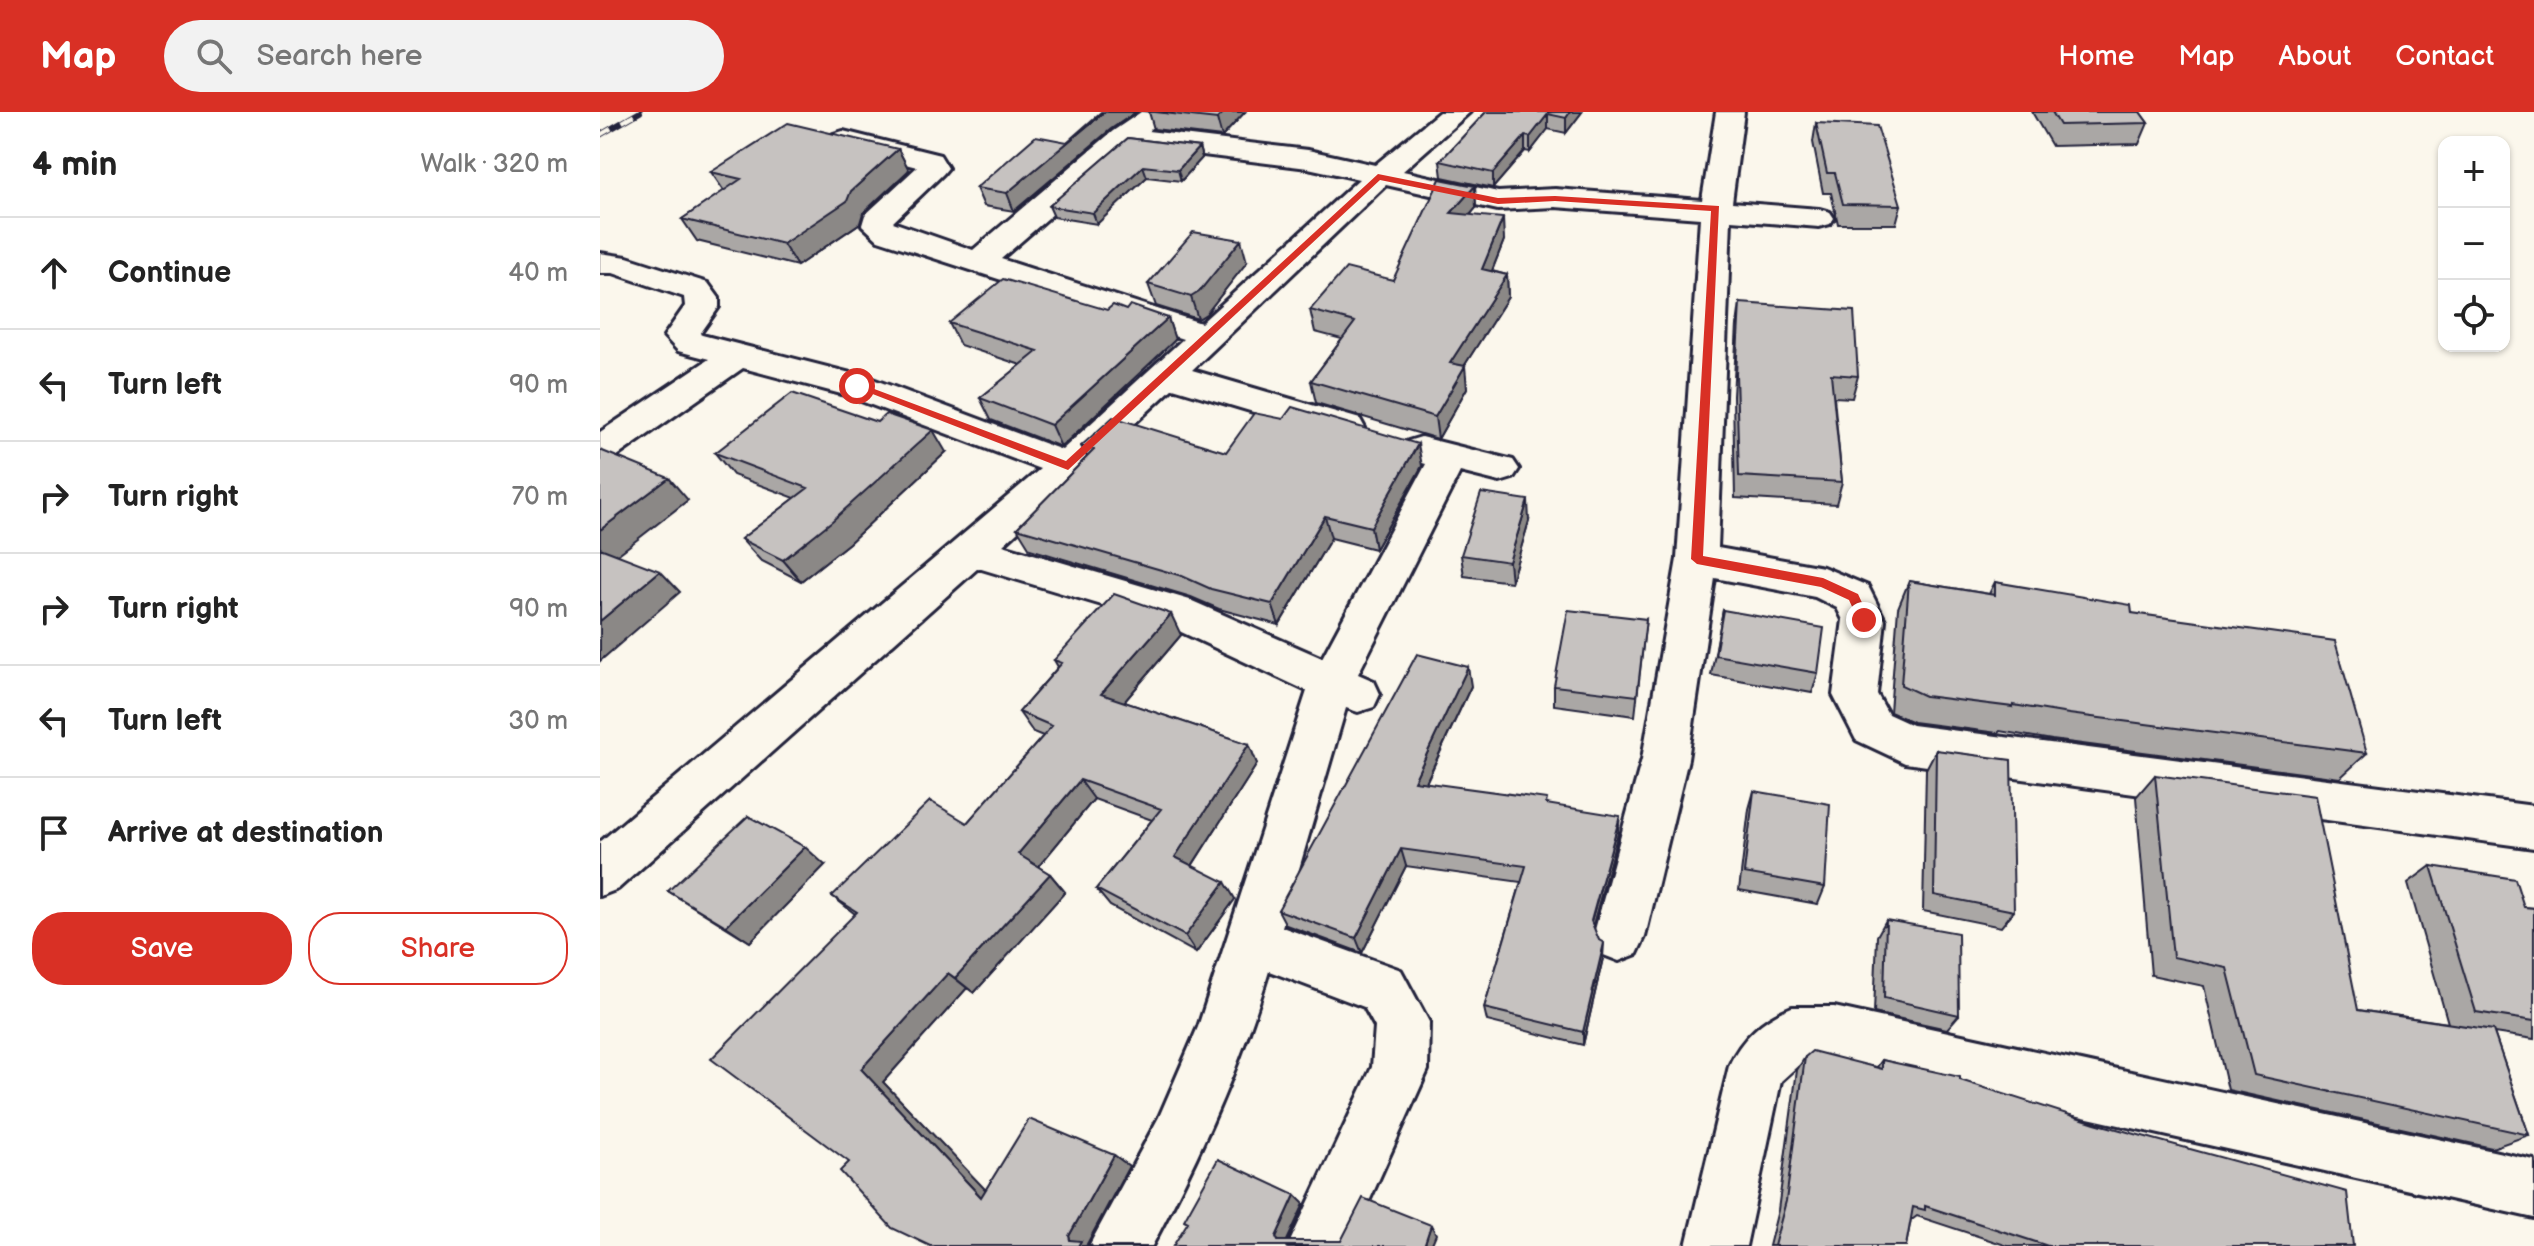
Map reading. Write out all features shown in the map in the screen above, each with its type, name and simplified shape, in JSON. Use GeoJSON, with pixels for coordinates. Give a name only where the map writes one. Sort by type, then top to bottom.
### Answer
{"type":"FeatureCollection","features":[{"type":"Feature","properties":{"kind":"street"},"geometry":{"type":"LineString","coordinates":[[979,261],[1155,112]]}},
{"type":"Feature","properties":{"kind":"street"},"geometry":{"type":"LineString","coordinates":[[600,873],[1068,466],[1378,177],[1456,112]]}},
{"type":"Feature","properties":{"kind":"street"},"geometry":{"type":"LineString","coordinates":[[1619,937],[1665,759],[1697,559],[1716,208],[1730,112]]}},
{"type":"Feature","properties":{"kind":"street"},"geometry":{"type":"LineString","coordinates":[[821,135],[930,161],[933,168],[880,215],[877,225],[889,233],[1208,336]]}},
{"type":"Feature","properties":{"kind":"street"},"geometry":{"type":"LineString","coordinates":[[1123,137],[1308,159],[1378,177],[1498,201],[1555,198],[1819,218]]}},
{"type":"Feature","properties":{"kind":"street"},"geometry":{"type":"LineString","coordinates":[[600,263],[616,264],[696,290],[703,298],[702,307],[681,336],[690,343],[857,386],[1068,466]]}},
{"type":"Feature","properties":{"kind":"street"},"geometry":{"type":"LineString","coordinates":[[600,450],[737,356]]}},
{"type":"Feature","properties":{"kind":"street"},"geometry":{"type":"LineString","coordinates":[[1165,374],[1448,458],[1500,469]]}},
{"type":"Feature","properties":{"kind":"street"},"geometry":{"type":"LineString","coordinates":[[1119,1246],[1190,1110],[1224,1031],[1251,940],[1345,688],[1448,458]]}},
{"type":"Feature","properties":{"kind":"street"},"geometry":{"type":"LineString","coordinates":[[972,551],[1175,611],[1345,688]]}},
{"type":"Feature","properties":{"kind":"street"},"geometry":{"type":"LineString","coordinates":[[1697,559],[1823,583],[1853,597],[1864,620],[1855,695],[1872,727],[1905,744],[2534,827]]}},
{"type":"Feature","properties":{"kind":"street"},"geometry":{"type":"LineString","coordinates":[[1251,940],[1382,988],[1402,1022],[1400,1070],[1318,1246]]}},
{"type":"Feature","properties":{"kind":"street"},"geometry":{"type":"LineString","coordinates":[[1716,1246],[1757,1066],[1792,1034],[1834,1034],[2534,1189]]}},
{"type":"Feature","properties":{"kind":"building"},"geometry":{"type":"Polygon","coordinates":[[[1104,112],[1007,193],[976,188],[1036,136],[1067,142],[1104,112]]]}},
{"type":"Feature","properties":{"kind":"building"},"geometry":{"type":"Polygon","coordinates":[[[1155,112],[1224,112],[1217,119],[1155,112]]]}},
{"type":"Feature","properties":{"kind":"building"},"geometry":{"type":"Polygon","coordinates":[[[1486,112],[1570,112],[1566,118],[1548,114],[1530,137],[1525,136],[1493,173],[1440,161],[1486,112]]]}},
{"type":"Feature","properties":{"kind":"building"},"geometry":{"type":"Polygon","coordinates":[[[2052,112],[2140,112],[2148,123],[2060,125],[2052,112]]]}},
{"type":"Feature","properties":{"kind":"building"},"geometry":{"type":"Polygon","coordinates":[[[788,123],[898,149],[851,191],[847,201],[783,244],[682,219],[741,179],[711,172],[788,123]]]}},
{"type":"Feature","properties":{"kind":"building"},"geometry":{"type":"Polygon","coordinates":[[[1816,123],[1877,126],[1901,205],[1843,204],[1835,173],[1827,173],[1816,123]]]}},
{"type":"Feature","properties":{"kind":"building"},"geometry":{"type":"Polygon","coordinates":[[[1128,138],[1199,147],[1178,170],[1143,166],[1093,213],[1049,206],[1128,138]]]}},
{"type":"Feature","properties":{"kind":"building"},"geometry":{"type":"Polygon","coordinates":[[[1440,179],[1475,186],[1451,213],[1503,218],[1482,269],[1507,275],[1450,363],[1465,366],[1435,417],[1311,381],[1355,322],[1310,310],[1346,268],[1393,280],[1440,179]]]}},
{"type":"Feature","properties":{"kind":"building"},"geometry":{"type":"Polygon","coordinates":[[[1193,232],[1241,240],[1199,292],[1191,297],[1148,284],[1193,232]]]}},
{"type":"Feature","properties":{"kind":"building"},"geometry":{"type":"Polygon","coordinates":[[[1003,279],[1107,310],[1113,305],[1126,310],[1130,305],[1168,318],[1051,425],[980,398],[1038,351],[949,323],[1003,279]]]}},
{"type":"Feature","properties":{"kind":"building"},"geometry":{"type":"Polygon","coordinates":[[[1740,303],[1854,311],[1858,376],[1831,374],[1842,482],[1739,476],[1736,374],[1740,303]]]}},
{"type":"Feature","properties":{"kind":"building"},"geometry":{"type":"Polygon","coordinates":[[[792,393],[877,422],[886,414],[933,430],[832,521],[783,560],[741,539],[808,488],[715,453],[792,393]]]}},
{"type":"Feature","properties":{"kind":"building"},"geometry":{"type":"Polygon","coordinates":[[[1292,407],[1418,444],[1371,527],[1325,516],[1272,604],[1211,589],[1182,576],[1017,528],[1094,450],[1081,446],[1113,417],[1226,452],[1254,413],[1283,419],[1292,407]]]}},
{"type":"Feature","properties":{"kind":"building"},"geometry":{"type":"Polygon","coordinates":[[[600,450],[669,478],[600,530],[600,450]]]}},
{"type":"Feature","properties":{"kind":"building"},"geometry":{"type":"Polygon","coordinates":[[[1481,493],[1528,500],[1509,562],[1461,555],[1481,493]]]}},
{"type":"Feature","properties":{"kind":"building"},"geometry":{"type":"Polygon","coordinates":[[[600,548],[660,571],[600,621],[600,548]]]}},
{"type":"Feature","properties":{"kind":"building"},"geometry":{"type":"Polygon","coordinates":[[[1909,581],[1995,595],[1995,582],[2131,605],[2132,613],[2335,641],[2367,753],[1925,696],[1901,685],[1909,581]]]}},
{"type":"Feature","properties":{"kind":"building"},"geometry":{"type":"Polygon","coordinates":[[[1114,594],[1171,614],[1101,694],[1249,744],[1175,857],[1225,882],[1185,936],[1096,889],[1161,809],[1080,780],[1018,854],[1050,874],[955,978],[948,973],[861,1069],[981,1197],[1029,1119],[1114,1155],[1069,1236],[1070,1240],[1081,1241],[1078,1246],[930,1246],[892,1228],[840,1171],[849,1162],[711,1059],[857,912],[832,896],[930,801],[967,823],[1052,726],[1019,712],[1062,663],[1054,660],[1114,594]]]}},
{"type":"Feature","properties":{"kind":"building"},"geometry":{"type":"Polygon","coordinates":[[[1568,610],[1646,619],[1637,696],[1554,686],[1568,610]]]}},
{"type":"Feature","properties":{"kind":"building"},"geometry":{"type":"Polygon","coordinates":[[[1723,610],[1824,628],[1818,673],[1715,655],[1723,610]]]}},
{"type":"Feature","properties":{"kind":"building"},"geometry":{"type":"Polygon","coordinates":[[[1417,654],[1468,667],[1414,781],[1547,799],[1546,804],[1620,816],[1591,921],[1599,940],[1604,943],[1583,1032],[1484,1008],[1526,866],[1401,849],[1356,938],[1278,910],[1417,654]]]}},
{"type":"Feature","properties":{"kind":"building"},"geometry":{"type":"Polygon","coordinates":[[[1936,750],[2011,760],[2014,911],[1934,895],[1936,750]]]}},
{"type":"Feature","properties":{"kind":"building"},"geometry":{"type":"Polygon","coordinates":[[[2155,775],[2315,796],[2358,1010],[2493,1030],[2529,1135],[2254,1075],[2227,968],[2173,957],[2155,775]]]}},
{"type":"Feature","properties":{"kind":"building"},"geometry":{"type":"Polygon","coordinates":[[[1754,791],[1830,804],[1825,887],[1744,873],[1754,791]]]}},
{"type":"Feature","properties":{"kind":"building"},"geometry":{"type":"Polygon","coordinates":[[[748,816],[805,847],[726,926],[668,891],[748,816]]]}},
{"type":"Feature","properties":{"kind":"building"},"geometry":{"type":"Polygon","coordinates":[[[2431,866],[2515,879],[2524,907],[2534,908],[2534,1021],[2476,1012],[2431,866]]]}},
{"type":"Feature","properties":{"kind":"building"},"geometry":{"type":"Polygon","coordinates":[[[1886,920],[1958,933],[1959,1015],[1884,998],[1886,920]]]}},
{"type":"Feature","properties":{"kind":"building"},"geometry":{"type":"Polygon","coordinates":[[[1812,1051],[1882,1069],[1882,1060],[1960,1077],[1960,1080],[2095,1123],[2347,1192],[2353,1246],[2048,1246],[1925,1206],[1925,1210],[1913,1207],[1906,1246],[1774,1246],[1786,1201],[1805,1057],[1812,1051]]]}},
{"type":"Feature","properties":{"kind":"building"},"geometry":{"type":"Polygon","coordinates":[[[1218,1159],[1295,1195],[1276,1237],[1278,1241],[1341,1241],[1363,1198],[1431,1225],[1424,1246],[1173,1246],[1218,1159]]]}},
{"type":"Feature","properties":{"kind":"railway"},"geometry":{"type":"LineString","coordinates":[[600,135],[640,112]]}},
{"type":"Feature","properties":{"kind":"route"},"geometry":{"type":"LineString","coordinates":[[857,386],[1068,466],[1378,177],[1498,201],[1555,198],[1716,208],[1697,559],[1823,583],[1853,597],[1864,620]]}}]}
